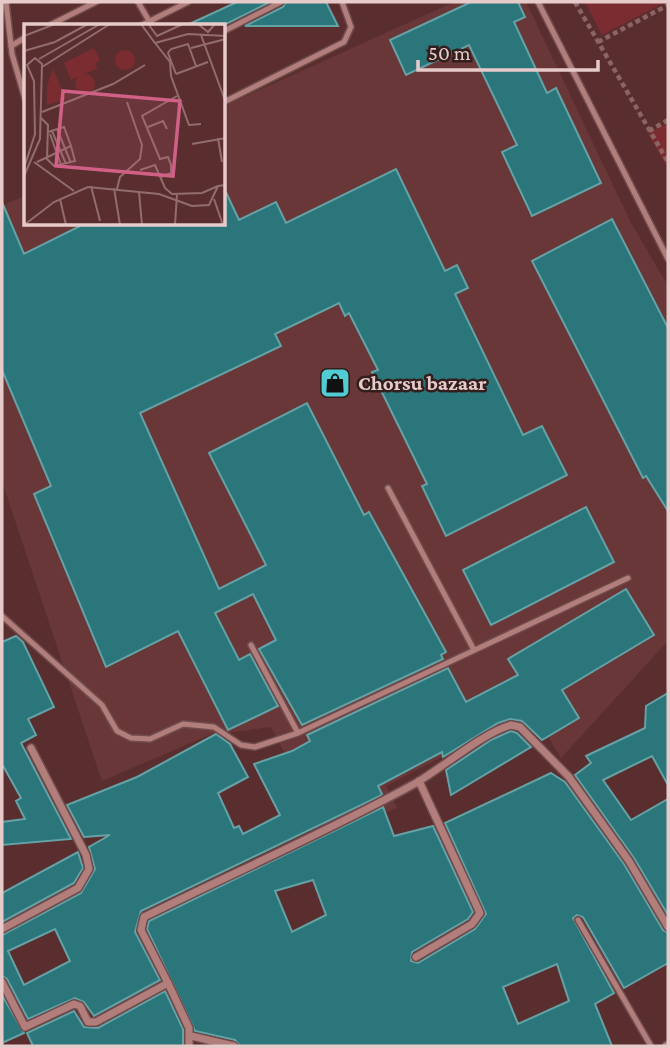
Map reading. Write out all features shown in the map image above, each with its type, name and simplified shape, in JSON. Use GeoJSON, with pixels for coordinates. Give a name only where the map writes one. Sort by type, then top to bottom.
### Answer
{"type":"FeatureCollection","features":[{"type":"Feature","properties":{"kind":"street"},"geometry":{"type":"LineString","coordinates":[[189,1046],[191,1036],[141,930],[144,917],[262,858],[312,839],[419,781],[505,727],[520,727],[569,777],[629,861],[668,926]]}},
{"type":"Feature","properties":{"kind":"street"},"geometry":{"type":"LineString","coordinates":[[2,929],[78,888],[89,869],[86,855],[31,748]]}},
{"type":"Feature","properties":{"kind":"street"},"geometry":{"type":"LineString","coordinates":[[416,957],[472,924],[480,914],[419,781]]}},
{"type":"Feature","properties":{"kind":"street"},"geometry":{"type":"LineString","coordinates":[[2,982],[16,1014],[27,1028],[74,1003],[80,1006],[88,1022],[96,1022],[168,984]]}},
{"type":"Feature","properties":{"kind":"street"},"geometry":{"type":"LineString","coordinates":[[191,1036],[234,1046]]}},
{"type":"Feature","properties":{"kind":"lane"},"geometry":{"type":"LineString","coordinates":[[6,2],[10,46],[23,86]]}},
{"type":"Feature","properties":{"kind":"lane"},"geometry":{"type":"LineString","coordinates":[[52,24],[96,2]]}},
{"type":"Feature","properties":{"kind":"lane"},"geometry":{"type":"LineString","coordinates":[[138,2],[151,24],[188,2]]}},
{"type":"Feature","properties":{"kind":"lane"},"geometry":{"type":"LineString","coordinates":[[226,30],[281,2]]}},
{"type":"Feature","properties":{"kind":"lane"},"geometry":{"type":"LineString","coordinates":[[226,101],[344,42],[351,27],[342,2]]}},
{"type":"Feature","properties":{"kind":"lane"},"geometry":{"type":"LineString","coordinates":[[538,2],[556,43],[668,259]]}},
{"type":"Feature","properties":{"kind":"lane"},"geometry":{"type":"LineString","coordinates":[[10,46],[24,38]]}},
{"type":"Feature","properties":{"kind":"lane"},"geometry":{"type":"LineString","coordinates":[[388,488],[474,650]]}},
{"type":"Feature","properties":{"kind":"lane"},"geometry":{"type":"LineString","coordinates":[[2,616],[102,705],[117,732],[131,738],[150,739],[183,723],[214,727],[241,744],[255,747],[298,733],[628,578]]}},
{"type":"Feature","properties":{"kind":"lane"},"geometry":{"type":"LineString","coordinates":[[251,645],[298,733]]}},
{"type":"Feature","properties":{"kind":"lane"},"geometry":{"type":"LineString","coordinates":[[578,920],[651,1046]]}},
{"type":"Feature","properties":{"kind":"path"},"geometry":{"type":"LineString","coordinates":[[575,2],[668,162]]}},
{"type":"Feature","properties":{"kind":"path"},"geometry":{"type":"LineString","coordinates":[[598,42],[668,5]]}},
{"type":"Feature","properties":{"kind":"path"},"geometry":{"type":"LineString","coordinates":[[649,131],[668,120]]}},
{"type":"Feature","properties":{"kind":"shaded area","name":"Chorsu bazaar"},"geometry":{"type":"Polygon","coordinates":[[[454,2],[526,2],[630,221],[668,286],[668,645],[666,643],[561,758],[532,710],[386,786],[397,808],[329,837],[271,727],[209,735],[102,781],[2,481],[2,206],[24,196],[24,226],[226,226],[226,105],[454,2]]]}},
{"type":"Feature","properties":{"kind":"shaded area"},"geometry":{"type":"Polygon","coordinates":[[[585,2],[665,2],[602,35],[585,2]]]}},
{"type":"Feature","properties":{"kind":"shaded area"},"geometry":{"type":"Polygon","coordinates":[[[668,123],[668,169],[648,134],[668,123]]]}},
{"type":"Feature","properties":{"kind":"building"},"geometry":{"type":"Polygon","coordinates":[[[237,2],[270,2],[226,24],[189,24],[237,2]]]}},
{"type":"Feature","properties":{"kind":"building"},"geometry":{"type":"Polygon","coordinates":[[[286,2],[326,2],[338,26],[245,26],[283,7],[286,2]]]}},
{"type":"Feature","properties":{"kind":"building"},"geometry":{"type":"Polygon","coordinates":[[[471,2],[518,2],[525,17],[514,22],[547,93],[556,88],[601,183],[532,216],[502,152],[517,145],[469,45],[406,75],[390,40],[471,2]]]}},
{"type":"Feature","properties":{"kind":"building"},"geometry":{"type":"Polygon","coordinates":[[[396,169],[445,271],[457,265],[468,288],[455,294],[523,435],[542,426],[567,475],[446,536],[422,486],[427,484],[372,372],[378,370],[349,313],[345,316],[339,303],[275,334],[281,346],[140,413],[219,589],[266,565],[209,453],[307,403],[364,515],[369,512],[446,652],[441,655],[443,659],[302,725],[259,649],[276,640],[253,594],[215,613],[239,660],[250,654],[278,706],[228,730],[178,631],[106,667],[34,494],[51,486],[2,370],[2,202],[24,254],[80,226],[226,226],[226,192],[239,220],[276,202],[286,223],[396,169]]]}},
{"type":"Feature","properties":{"kind":"building"},"geometry":{"type":"Polygon","coordinates":[[[612,219],[668,328],[668,511],[646,476],[643,478],[532,261],[612,219]]]}},
{"type":"Feature","properties":{"kind":"building"},"geometry":{"type":"Polygon","coordinates":[[[586,507],[614,562],[491,625],[463,570],[586,507]]]}},
{"type":"Feature","properties":{"kind":"building"},"geometry":{"type":"Polygon","coordinates":[[[626,589],[654,635],[562,690],[579,718],[542,740],[522,721],[510,719],[498,723],[443,757],[442,752],[378,786],[382,794],[380,796],[141,911],[135,932],[160,980],[94,1016],[84,1002],[75,998],[28,1019],[7,979],[2,976],[2,935],[81,893],[95,869],[89,847],[110,835],[84,837],[67,805],[137,777],[216,734],[230,744],[248,777],[218,793],[234,828],[239,826],[243,834],[280,815],[254,764],[292,751],[310,741],[307,735],[448,668],[466,702],[518,675],[508,659],[626,589]],[[55,929],[8,951],[24,985],[70,961],[55,929]]]}},
{"type":"Feature","properties":{"kind":"building"},"geometry":{"type":"Polygon","coordinates":[[[16,636],[23,642],[54,707],[28,719],[36,735],[21,743],[71,839],[2,845],[2,822],[25,819],[16,801],[21,798],[2,764],[2,642],[16,636]]]}},
{"type":"Feature","properties":{"kind":"building"},"geometry":{"type":"Polygon","coordinates":[[[668,693],[668,785],[652,756],[603,780],[631,820],[668,799],[668,915],[634,858],[575,775],[591,763],[586,756],[645,728],[646,706],[668,693]]]}},
{"type":"Feature","properties":{"kind":"building"},"geometry":{"type":"Polygon","coordinates":[[[511,731],[517,733],[531,747],[451,795],[446,770],[491,740],[511,731]]]}},
{"type":"Feature","properties":{"kind":"building"},"geometry":{"type":"Polygon","coordinates":[[[551,773],[565,782],[624,864],[663,930],[668,933],[668,963],[624,988],[583,917],[577,915],[573,918],[614,993],[595,1004],[612,1046],[240,1046],[235,1040],[195,1031],[147,929],[149,921],[383,807],[394,836],[433,826],[473,912],[468,919],[412,952],[411,961],[418,963],[475,929],[486,914],[445,823],[551,773]],[[313,880],[275,891],[292,932],[326,915],[313,880]],[[557,964],[503,987],[518,1024],[569,1001],[557,964]]]}},
{"type":"Feature","properties":{"kind":"building"},"geometry":{"type":"Polygon","coordinates":[[[78,852],[83,868],[74,883],[2,922],[2,893],[78,852]]]}},
{"type":"Feature","properties":{"kind":"building"},"geometry":{"type":"Polygon","coordinates":[[[165,991],[183,1029],[183,1046],[33,1046],[27,1033],[74,1011],[84,1027],[98,1028],[165,991]]]}},
{"type":"Feature","properties":{"kind":"building"},"geometry":{"type":"Polygon","coordinates":[[[2,995],[24,1033],[2,1043],[2,995]]]}},
{"type":"Feature","properties":{"kind":"place","name":"Chorsu bazaar"},"geometry":{"type":"Point","coordinates":[335,383]}}]}
